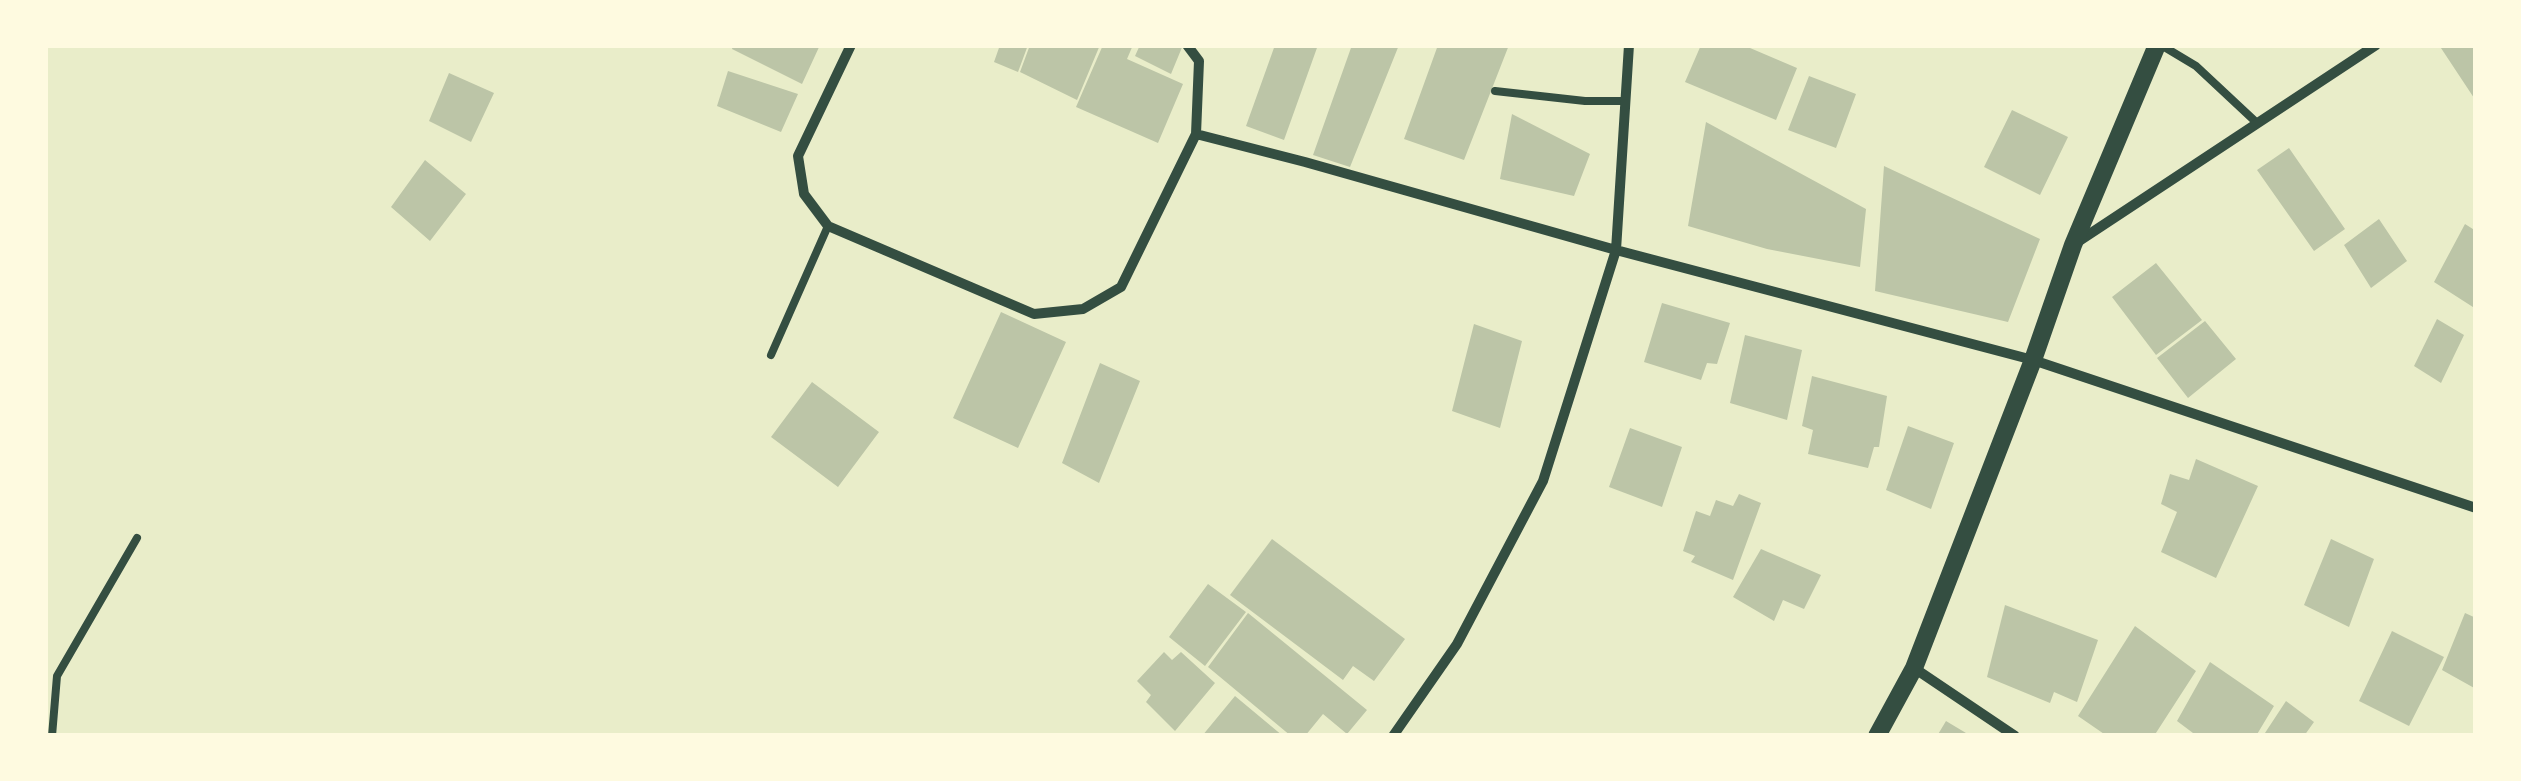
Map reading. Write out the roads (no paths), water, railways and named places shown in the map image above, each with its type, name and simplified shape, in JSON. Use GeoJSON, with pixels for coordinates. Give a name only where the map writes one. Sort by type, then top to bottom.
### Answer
{"type":"FeatureCollection","features":[{"type":"Feature","properties":{"kind":"street"},"geometry":{"type":"LineString","coordinates":[[851,45],[798,156],[804,194],[828,226],[1034,314],[1083,310],[1120,286],[1196,134],[1199,61],[1188,45]]}},
{"type":"Feature","properties":{"kind":"street"},"geometry":{"type":"LineString","coordinates":[[1393,736],[1457,644],[1544,482],[1616,250],[1629,45]]}},
{"type":"Feature","properties":{"kind":"street"},"geometry":{"type":"LineString","coordinates":[[1878,736],[1914,668],[2074,245],[2159,45]]}},
{"type":"Feature","properties":{"kind":"street"},"geometry":{"type":"LineString","coordinates":[[2074,245],[2376,45]]}},
{"type":"Feature","properties":{"kind":"street"},"geometry":{"type":"LineString","coordinates":[[1196,134],[2033,360],[2476,508]]}},
{"type":"Feature","properties":{"kind":"street"},"geometry":{"type":"LineString","coordinates":[[1914,668],[2015,736]]}},
{"type":"Feature","properties":{"kind":"lane"},"geometry":{"type":"LineString","coordinates":[[2159,45],[2196,66],[2258,123]]}},
{"type":"Feature","properties":{"kind":"lane"},"geometry":{"type":"LineString","coordinates":[[1495,91],[1584,101],[1625,101]]}},
{"type":"Feature","properties":{"kind":"lane"},"geometry":{"type":"LineString","coordinates":[[771,355],[828,226]]}},
{"type":"Feature","properties":{"kind":"lane"},"geometry":{"type":"LineString","coordinates":[[52,736],[58,676],[137,538]]}}]}
